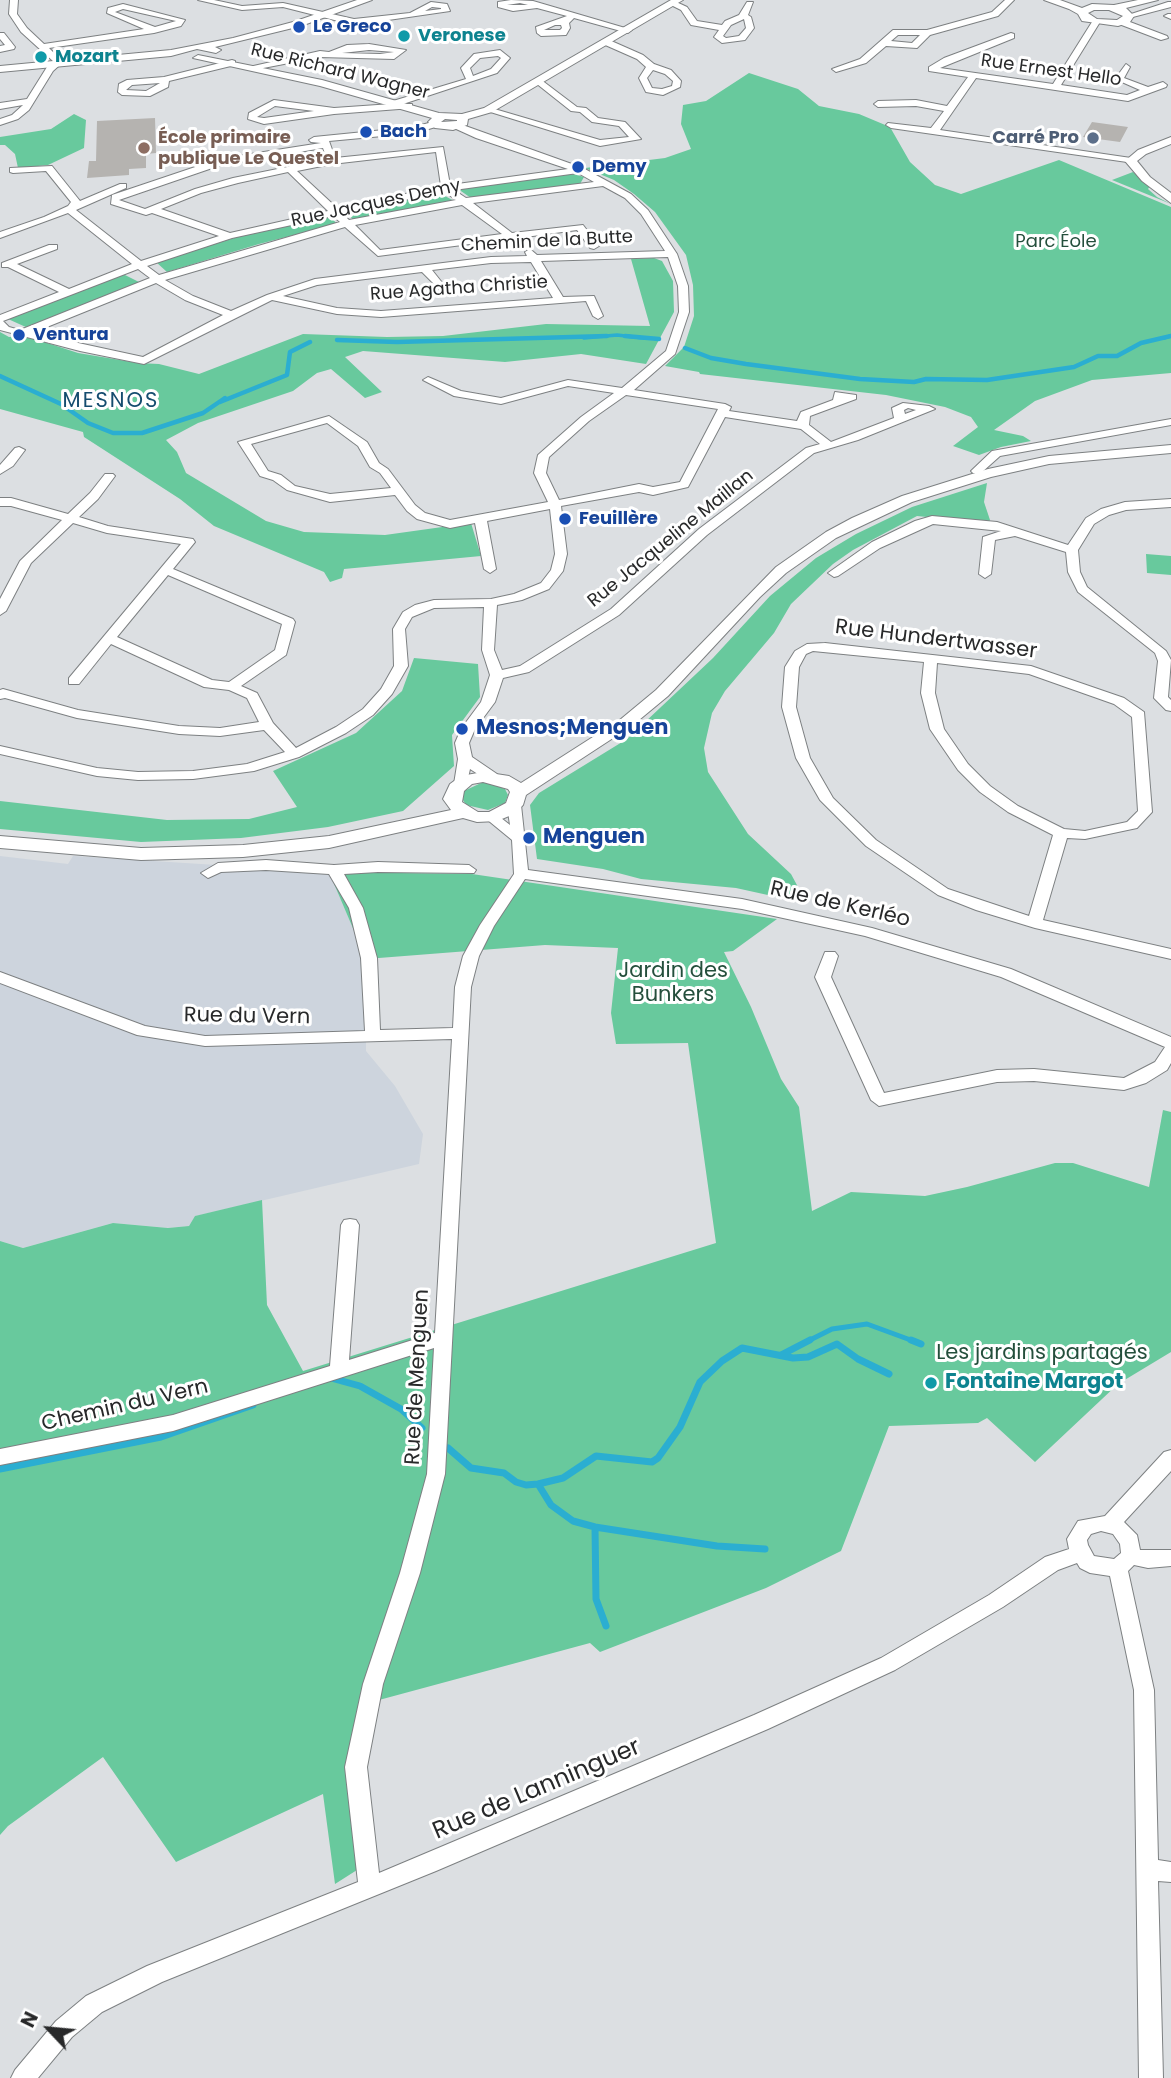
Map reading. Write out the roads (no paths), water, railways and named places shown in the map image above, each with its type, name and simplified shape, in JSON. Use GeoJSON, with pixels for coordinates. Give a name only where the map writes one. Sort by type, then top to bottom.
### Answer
{"type":"FeatureCollection","features":[{"type":"Feature","properties":{"kind":"street"},"geometry":{"type":"LineString","coordinates":[[14,0],[13,14],[56,64]]}},
{"type":"Feature","properties":{"kind":"street"},"geometry":{"type":"LineString","coordinates":[[202,0],[242,8],[287,2],[321,16],[354,22],[446,11],[444,6],[431,4],[412,15]]}},
{"type":"Feature","properties":{"kind":"street"},"geometry":{"type":"LineString","coordinates":[[0,71],[183,53],[202,45],[233,41],[321,16],[367,0]]}},
{"type":"Feature","properties":{"kind":"street"},"geometry":{"type":"LineString","coordinates":[[836,69],[863,61],[896,32],[927,33],[995,14],[1010,0]]}},
{"type":"Feature","properties":{"kind":"street"},"geometry":{"type":"LineString","coordinates":[[1051,0],[1114,8],[1153,0]]}},
{"type":"Feature","properties":{"kind":"street"},"geometry":{"type":"LineString","coordinates":[[1051,0],[1082,12],[1086,19],[1096,22],[1126,17],[1171,4]]}},
{"type":"Feature","properties":{"kind":"street"},"geometry":{"type":"LineString","coordinates":[[1126,17],[1153,0]]}},
{"type":"Feature","properties":{"kind":"street"},"geometry":{"type":"LineString","coordinates":[[460,121],[488,110],[540,82],[676,1],[684,9],[688,19],[694,23],[723,28]]}},
{"type":"Feature","properties":{"kind":"street"},"geometry":{"type":"LineString","coordinates":[[742,17],[750,4]]}},
{"type":"Feature","properties":{"kind":"street"},"geometry":{"type":"LineString","coordinates":[[42,47],[154,30],[178,24],[181,20],[123,6],[111,9],[111,13],[154,30]]}},
{"type":"Feature","properties":{"kind":"street"},"geometry":{"type":"LineString","coordinates":[[537,6],[628,30]]}},
{"type":"Feature","properties":{"kind":"street"},"geometry":{"type":"LineString","coordinates":[[1082,12],[1097,6]]}},
{"type":"Feature","properties":{"kind":"street"},"geometry":{"type":"LineString","coordinates":[[1114,8],[1164,37]]}},
{"type":"Feature","properties":{"kind":"street"},"geometry":{"type":"LineString","coordinates":[[428,15],[454,21]]}},
{"type":"Feature","properties":{"kind":"street"},"geometry":{"type":"LineString","coordinates":[[565,22],[573,15]]}},
{"type":"Feature","properties":{"kind":"street"},"geometry":{"type":"LineString","coordinates":[[736,17],[742,17],[747,18],[750,28],[742,38],[725,41],[718,37],[723,28],[736,17]]}},
{"type":"Feature","properties":{"kind":"street"},"geometry":{"type":"LineString","coordinates":[[1055,88],[1096,22]]}},
{"type":"Feature","properties":{"kind":"street"},"geometry":{"type":"LineString","coordinates":[[0,35],[24,30]]}},
{"type":"Feature","properties":{"kind":"street"},"geometry":{"type":"LineString","coordinates":[[885,43],[914,46],[927,33]]}},
{"type":"Feature","properties":{"kind":"street"},"geometry":{"type":"LineString","coordinates":[[0,35],[11,47],[0,49]]}},
{"type":"Feature","properties":{"kind":"street","name":"Rue Ernest Hello"},"geometry":{"type":"LineString","coordinates":[[1011,36],[947,60],[932,69],[1128,98],[1163,85]]}},
{"type":"Feature","properties":{"kind":"street"},"geometry":{"type":"LineString","coordinates":[[198,58],[233,41]]}},
{"type":"Feature","properties":{"kind":"street"},"geometry":{"type":"LineString","coordinates":[[606,42],[640,57],[651,66]]}},
{"type":"Feature","properties":{"kind":"street","name":"Rue Richard Wagner"},"geometry":{"type":"LineString","coordinates":[[202,45],[232,63]]}},
{"type":"Feature","properties":{"kind":"street"},"geometry":{"type":"LineString","coordinates":[[253,67],[333,53],[346,48],[380,46],[402,50],[394,56],[380,57],[333,53]]}},
{"type":"Feature","properties":{"kind":"street","name":"Rue Richard Wagner"},"geometry":{"type":"LineString","coordinates":[[183,53],[253,67],[409,106],[437,120],[460,121]]}},
{"type":"Feature","properties":{"kind":"street"},"geometry":{"type":"LineString","coordinates":[[164,80],[232,63]]}},
{"type":"Feature","properties":{"kind":"street"},"geometry":{"type":"LineString","coordinates":[[0,122],[15,117],[56,64]]}},
{"type":"Feature","properties":{"kind":"street"},"geometry":{"type":"LineString","coordinates":[[1126,67],[1119,79],[1147,90]]}},
{"type":"Feature","properties":{"kind":"street"},"geometry":{"type":"LineString","coordinates":[[934,131],[974,75]]}},
{"type":"Feature","properties":{"kind":"street"},"geometry":{"type":"LineString","coordinates":[[396,103],[471,80]]}},
{"type":"Feature","properties":{"kind":"street"},"geometry":{"type":"LineString","coordinates":[[488,110],[600,143],[636,139],[622,124],[595,120],[583,110],[574,109],[540,82]]}},
{"type":"Feature","properties":{"kind":"street"},"geometry":{"type":"LineString","coordinates":[[372,109],[379,99]]}},
{"type":"Feature","properties":{"kind":"street"},"geometry":{"type":"LineString","coordinates":[[0,106],[28,102]]}},
{"type":"Feature","properties":{"kind":"street"},"geometry":{"type":"LineString","coordinates":[[334,111],[274,103],[252,115],[253,119],[264,121],[334,111],[409,106]]}},
{"type":"Feature","properties":{"kind":"street"},"geometry":{"type":"LineString","coordinates":[[878,104],[916,103],[950,109]]}},
{"type":"Feature","properties":{"kind":"street"},"geometry":{"type":"LineString","coordinates":[[437,120],[415,130],[336,138],[219,162],[115,197],[114,202],[146,212],[236,180],[289,168],[440,149],[446,188],[508,236],[519,241],[535,257],[560,300]]}},
{"type":"Feature","properties":{"kind":"street"},"geometry":{"type":"LineString","coordinates":[[0,750],[97,772],[138,776],[193,775],[249,768],[294,754],[341,730],[368,712],[387,691],[401,666],[399,629],[407,615],[419,608],[435,604],[491,603],[518,597],[545,586],[557,571],[561,554],[555,503],[540,473],[544,455],[585,419],[653,369],[671,352],[680,331],[685,299],[672,254],[645,212],[628,196],[580,170],[479,136],[460,121]]}},
{"type":"Feature","properties":{"kind":"street"},"geometry":{"type":"LineString","coordinates":[[891,125],[1131,161],[1146,179],[1171,199]]}},
{"type":"Feature","properties":{"kind":"street"},"geometry":{"type":"LineString","coordinates":[[336,138],[346,160]]}},
{"type":"Feature","properties":{"kind":"street"},"geometry":{"type":"LineString","coordinates":[[1131,161],[1142,152],[1171,140]]}},
{"type":"Feature","properties":{"kind":"street"},"geometry":{"type":"LineString","coordinates":[[325,142],[332,161]]}},
{"type":"Feature","properties":{"kind":"street"},"geometry":{"type":"LineString","coordinates":[[0,235],[70,210],[168,168],[261,147],[325,142]]}},
{"type":"Feature","properties":{"kind":"street"},"geometry":{"type":"LineString","coordinates":[[13,170],[49,168],[76,201],[70,210]]}},
{"type":"Feature","properties":{"kind":"street"},"geometry":{"type":"LineString","coordinates":[[289,168],[378,253],[580,228],[594,246]]}},
{"type":"Feature","properties":{"kind":"street","name":"Rue Jacques Demy"},"geometry":{"type":"LineString","coordinates":[[0,322],[66,292],[229,236],[334,210],[446,188],[580,170]]}},
{"type":"Feature","properties":{"kind":"street","name":"Rue Jacques Demy"},"geometry":{"type":"LineString","coordinates":[[24,332],[157,279],[346,224],[463,201],[607,183]]}},
{"type":"Feature","properties":{"kind":"street"},"geometry":{"type":"LineString","coordinates":[[150,209],[229,236]]}},
{"type":"Feature","properties":{"kind":"street"},"geometry":{"type":"LineString","coordinates":[[70,210],[157,279],[189,298],[231,315]]}},
{"type":"Feature","properties":{"kind":"street"},"geometry":{"type":"LineString","coordinates":[[5,265],[53,247]]}},
{"type":"Feature","properties":{"kind":"street","name":"Chemin de la Butte"},"geometry":{"type":"LineString","coordinates":[[24,332],[80,348],[144,361],[231,315],[271,297],[316,282],[535,257],[672,254]]}},
{"type":"Feature","properties":{"kind":"street"},"geometry":{"type":"LineString","coordinates":[[5,265],[66,292]]}},
{"type":"Feature","properties":{"kind":"street"},"geometry":{"type":"LineString","coordinates":[[424,268],[443,290]]}},
{"type":"Feature","properties":{"kind":"street","name":"Rue Agatha Christie"},"geometry":{"type":"LineString","coordinates":[[271,297],[338,311],[381,314],[590,298],[598,316]]}},
{"type":"Feature","properties":{"kind":"street"},"geometry":{"type":"LineString","coordinates":[[0,322],[5,329],[24,332]]}},
{"type":"Feature","properties":{"kind":"street"},"geometry":{"type":"LineString","coordinates":[[428,380],[458,394],[501,401],[568,383],[804,426],[829,446]]}},
{"type":"Feature","properties":{"kind":"street"},"geometry":{"type":"LineString","coordinates":[[804,426],[802,420],[805,414],[839,402]]}},
{"type":"Feature","properties":{"kind":"street"},"geometry":{"type":"LineString","coordinates":[[398,491],[330,498],[291,488],[277,477],[264,474],[244,442],[329,419],[363,444],[374,466],[384,471],[411,508],[421,516],[450,524],[639,488],[653,491],[684,485],[724,410]]}},
{"type":"Feature","properties":{"kind":"street","name":"Rue Jacqueline Maillan"},"geometry":{"type":"LineString","coordinates":[[496,675],[524,669],[615,612],[703,532],[810,450],[829,446],[900,420]]}},
{"type":"Feature","properties":{"kind":"street"},"geometry":{"type":"LineString","coordinates":[[977,474],[996,453],[1171,422]]}},
{"type":"Feature","properties":{"kind":"street"},"geometry":{"type":"LineString","coordinates":[[491,817],[627,722],[662,693],[755,594],[806,551],[877,512],[977,474],[1049,460],[1171,449]]}},
{"type":"Feature","properties":{"kind":"street"},"geometry":{"type":"LineString","coordinates":[[0,471],[19,450]]}},
{"type":"Feature","properties":{"kind":"street"},"geometry":{"type":"LineString","coordinates":[[0,611],[26,561],[94,496],[108,476]]}},
{"type":"Feature","properties":{"kind":"street"},"geometry":{"type":"LineString","coordinates":[[0,502],[11,502],[107,529],[189,542],[74,681]]}},
{"type":"Feature","properties":{"kind":"street"},"geometry":{"type":"LineString","coordinates":[[1171,503],[1125,506],[1105,512],[1090,521],[1080,533],[1072,550],[1073,572],[1082,589],[1160,651],[1165,661],[1161,698],[1171,706]]}},
{"type":"Feature","properties":{"kind":"street"},"geometry":{"type":"LineString","coordinates":[[480,517],[490,569]]}},
{"type":"Feature","properties":{"kind":"street"},"geometry":{"type":"LineString","coordinates":[[834,573],[876,545],[932,520],[997,526],[1072,550]]}},
{"type":"Feature","properties":{"kind":"street"},"geometry":{"type":"LineString","coordinates":[[985,574],[989,537],[1013,533]]}},
{"type":"Feature","properties":{"kind":"street"},"geometry":{"type":"LineString","coordinates":[[166,570],[289,622],[281,652],[232,687]]}},
{"type":"Feature","properties":{"kind":"street"},"geometry":{"type":"LineString","coordinates":[[464,813],[454,804],[465,759],[463,743],[468,729],[488,702],[496,675],[488,650],[491,603]]}},
{"type":"Feature","properties":{"kind":"street"},"geometry":{"type":"LineString","coordinates":[[110,639],[209,684],[232,687],[252,696],[267,725],[294,754]]}},
{"type":"Feature","properties":{"kind":"street","name":"Rue Hundertwasser"},"geometry":{"type":"LineString","coordinates":[[1061,833],[1085,835],[1132,825],[1145,812],[1139,715],[1119,701],[1031,670],[825,647],[812,647],[801,651],[792,667],[789,707],[803,758],[827,800],[871,843],[917,876],[956,897],[1035,923],[1171,954]]}},
{"type":"Feature","properties":{"kind":"street"},"geometry":{"type":"LineString","coordinates":[[931,658],[928,693],[937,729],[963,767],[985,789],[1013,809],[1061,833],[1035,923]]}},
{"type":"Feature","properties":{"kind":"street"},"geometry":{"type":"LineString","coordinates":[[0,695],[3,693],[77,714],[178,730],[220,732],[267,725]]}},
{"type":"Feature","properties":{"kind":"street"},"geometry":{"type":"LineString","coordinates":[[426,821],[456,791],[475,778],[534,773],[572,758]]}},
{"type":"Feature","properties":{"kind":"street"},"geometry":{"type":"LineString","coordinates":[[465,759],[514,785],[521,874]]}},
{"type":"Feature","properties":{"kind":"street"},"geometry":{"type":"LineString","coordinates":[[0,842],[141,854],[243,851],[329,842],[464,813],[491,817],[517,837]]}},
{"type":"Feature","properties":{"kind":"street"},"geometry":{"type":"LineString","coordinates":[[208,873],[218,868],[266,865],[334,870],[378,867],[468,870]]}},
{"type":"Feature","properties":{"kind":"street"},"geometry":{"type":"LineString","coordinates":[[334,870],[356,908],[369,958],[373,1037]]}},
{"type":"Feature","properties":{"kind":"street","name":"Rue de Menguen"},"geometry":{"type":"LineString","coordinates":[[369,1886],[356,1767],[373,1684],[410,1573],[436,1474],[463,987],[471,956],[487,925],[521,874]]}},
{"type":"Feature","properties":{"kind":"street","name":"Rue de Kerléo"},"geometry":{"type":"LineString","coordinates":[[521,874],[742,904],[867,931],[1006,973],[1171,1043]]}},
{"type":"Feature","properties":{"kind":"street"},"geometry":{"type":"LineString","coordinates":[[830,956],[823,977],[879,1100],[997,1076],[1034,1075],[1124,1084],[1140,1079],[1161,1066],[1171,1050]]}},
{"type":"Feature","properties":{"kind":"street","name":"Rue du Vern"},"geometry":{"type":"LineString","coordinates":[[0,977],[143,1031],[205,1041],[461,1033]]}},
{"type":"Feature","properties":{"kind":"street"},"geometry":{"type":"LineString","coordinates":[[339,1369],[350,1225]]}},
{"type":"Feature","properties":{"kind":"street","name":"Chemin du Vern"},"geometry":{"type":"LineString","coordinates":[[0,1457],[173,1423],[443,1338]]}},
{"type":"Feature","properties":{"kind":"street"},"geometry":{"type":"LineString","coordinates":[[1110,1524],[1171,1458]]}},
{"type":"Feature","properties":{"kind":"street"},"geometry":{"type":"LineString","coordinates":[[1151,2078],[1144,1690],[1125,1562],[1130,1541],[1119,1528],[1110,1524],[1085,1527],[1077,1539],[1081,1554],[1097,1567],[1125,1562],[1171,1558]]}},
{"type":"Feature","properties":{"kind":"street","name":"Rue de Lanninguer"},"geometry":{"type":"LineString","coordinates":[[23,2078],[64,2029],[94,2004],[155,1974],[690,1755],[888,1664],[996,1601],[1052,1563],[1081,1554]]}},
{"type":"Feature","properties":{"kind":"street"},"geometry":{"type":"LineString","coordinates":[[1147,1870],[1171,1872]]}},
{"type":"Feature","properties":{"kind":"waterway"},"geometry":{"type":"LineString","coordinates":[[337,340],[397,342],[606,336]]}},
{"type":"Feature","properties":{"kind":"waterway"},"geometry":{"type":"LineString","coordinates":[[584,338],[606,336]]}},
{"type":"Feature","properties":{"kind":"waterway"},"geometry":{"type":"LineString","coordinates":[[606,336],[628,336]]}},
{"type":"Feature","properties":{"kind":"waterway"},"geometry":{"type":"LineString","coordinates":[[628,336],[659,339]]}},
{"type":"Feature","properties":{"kind":"waterway"},"geometry":{"type":"LineString","coordinates":[[628,336],[643,338]]}},
{"type":"Feature","properties":{"kind":"waterway"},"geometry":{"type":"LineString","coordinates":[[685,348],[711,358],[746,364],[860,379],[914,382],[926,379],[987,380],[1074,367],[1098,356],[1117,356],[1141,343],[1171,336],[1164,338]]}},
{"type":"Feature","properties":{"kind":"waterway"},"geometry":{"type":"LineString","coordinates":[[0,376],[61,404],[88,423],[113,433],[142,433],[203,413],[225,398],[220,402],[287,375],[290,352],[310,342]]}},
{"type":"Feature","properties":{"kind":"waterway"},"geometry":{"type":"LineString","coordinates":[[810,1340],[832,1329],[867,1324],[916,1342]]}},
{"type":"Feature","properties":{"kind":"waterway"},"geometry":{"type":"LineString","coordinates":[[781,1355],[810,1340]]}},
{"type":"Feature","properties":{"kind":"waterway"},"geometry":{"type":"LineString","coordinates":[[806,1342],[810,1340]]}},
{"type":"Feature","properties":{"kind":"waterway"},"geometry":{"type":"LineString","coordinates":[[911,1340],[916,1342]]}},
{"type":"Feature","properties":{"kind":"waterway"},"geometry":{"type":"LineString","coordinates":[[916,1342],[921,1344]]}},
{"type":"Feature","properties":{"kind":"waterway"},"geometry":{"type":"LineString","coordinates":[[538,1484],[563,1478],[596,1456],[652,1462],[658,1458],[680,1427],[700,1382],[722,1361],[742,1348],[793,1358],[808,1357],[837,1344],[858,1359],[889,1374]]}},
{"type":"Feature","properties":{"kind":"waterway"},"geometry":{"type":"LineString","coordinates":[[331,1378],[360,1386],[401,1409],[422,1428]]}},
{"type":"Feature","properties":{"kind":"waterway"},"geometry":{"type":"LineString","coordinates":[[0,1469],[161,1437],[253,1405]]}},
{"type":"Feature","properties":{"kind":"waterway"},"geometry":{"type":"LineString","coordinates":[[448,1448],[471,1468],[504,1473],[516,1482],[526,1485],[538,1484]]}},
{"type":"Feature","properties":{"kind":"waterway"},"geometry":{"type":"LineString","coordinates":[[538,1484],[551,1505],[573,1521],[595,1527]]}},
{"type":"Feature","properties":{"kind":"waterway"},"geometry":{"type":"LineString","coordinates":[[595,1527],[717,1546],[765,1549]]}},
{"type":"Feature","properties":{"kind":"waterway"},"geometry":{"type":"LineString","coordinates":[[595,1527],[596,1599],[606,1626]]}},
{"type":"Feature","properties":{"kind":"place","name":"Le Greco"},"geometry":{"type":"Point","coordinates":[299,27]}},
{"type":"Feature","properties":{"kind":"place","name":"Veronese"},"geometry":{"type":"Point","coordinates":[404,36]}},
{"type":"Feature","properties":{"kind":"place","name":"Mozart"},"geometry":{"type":"Point","coordinates":[41,57]}},
{"type":"Feature","properties":{"kind":"place","name":"Bach"},"geometry":{"type":"Point","coordinates":[366,132]}},
{"type":"Feature","properties":{"kind":"place","name":"Carré Pro"},"geometry":{"type":"Point","coordinates":[1093,138]}},
{"type":"Feature","properties":{"kind":"place","name":"École primaire publique Le Questel"},"geometry":{"type":"Point","coordinates":[144,148]}},
{"type":"Feature","properties":{"kind":"place","name":"Demy"},"geometry":{"type":"Point","coordinates":[578,167]}},
{"type":"Feature","properties":{"kind":"place","name":"Ventura"},"geometry":{"type":"Point","coordinates":[19,335]}},
{"type":"Feature","properties":{"kind":"place","name":"Feuillère"},"geometry":{"type":"Point","coordinates":[565,519]}},
{"type":"Feature","properties":{"kind":"place","name":"Mesnos;Menguen"},"geometry":{"type":"Point","coordinates":[462,729]}},
{"type":"Feature","properties":{"kind":"place","name":"Menguen"},"geometry":{"type":"Point","coordinates":[529,838]}},
{"type":"Feature","properties":{"kind":"place","name":"Fontaine Margot"},"geometry":{"type":"Point","coordinates":[931,1383]}},
{"type":"Feature","properties":{"kind":"district","name":"MESNOS"},"geometry":{"type":"Point","coordinates":[111,402]}},
{"type":"Feature","properties":{"kind":"park label","name":"Parc Éole"},"geometry":{"type":"Point","coordinates":[1056,242]}},
{"type":"Feature","properties":{"kind":"park label","name":"Jardin des Bunkers"},"geometry":{"type":"Point","coordinates":[673,984]}},
{"type":"Feature","properties":{"kind":"park label","name":"Les jardins partagés"},"geometry":{"type":"Point","coordinates":[1042,1354]}}]}
